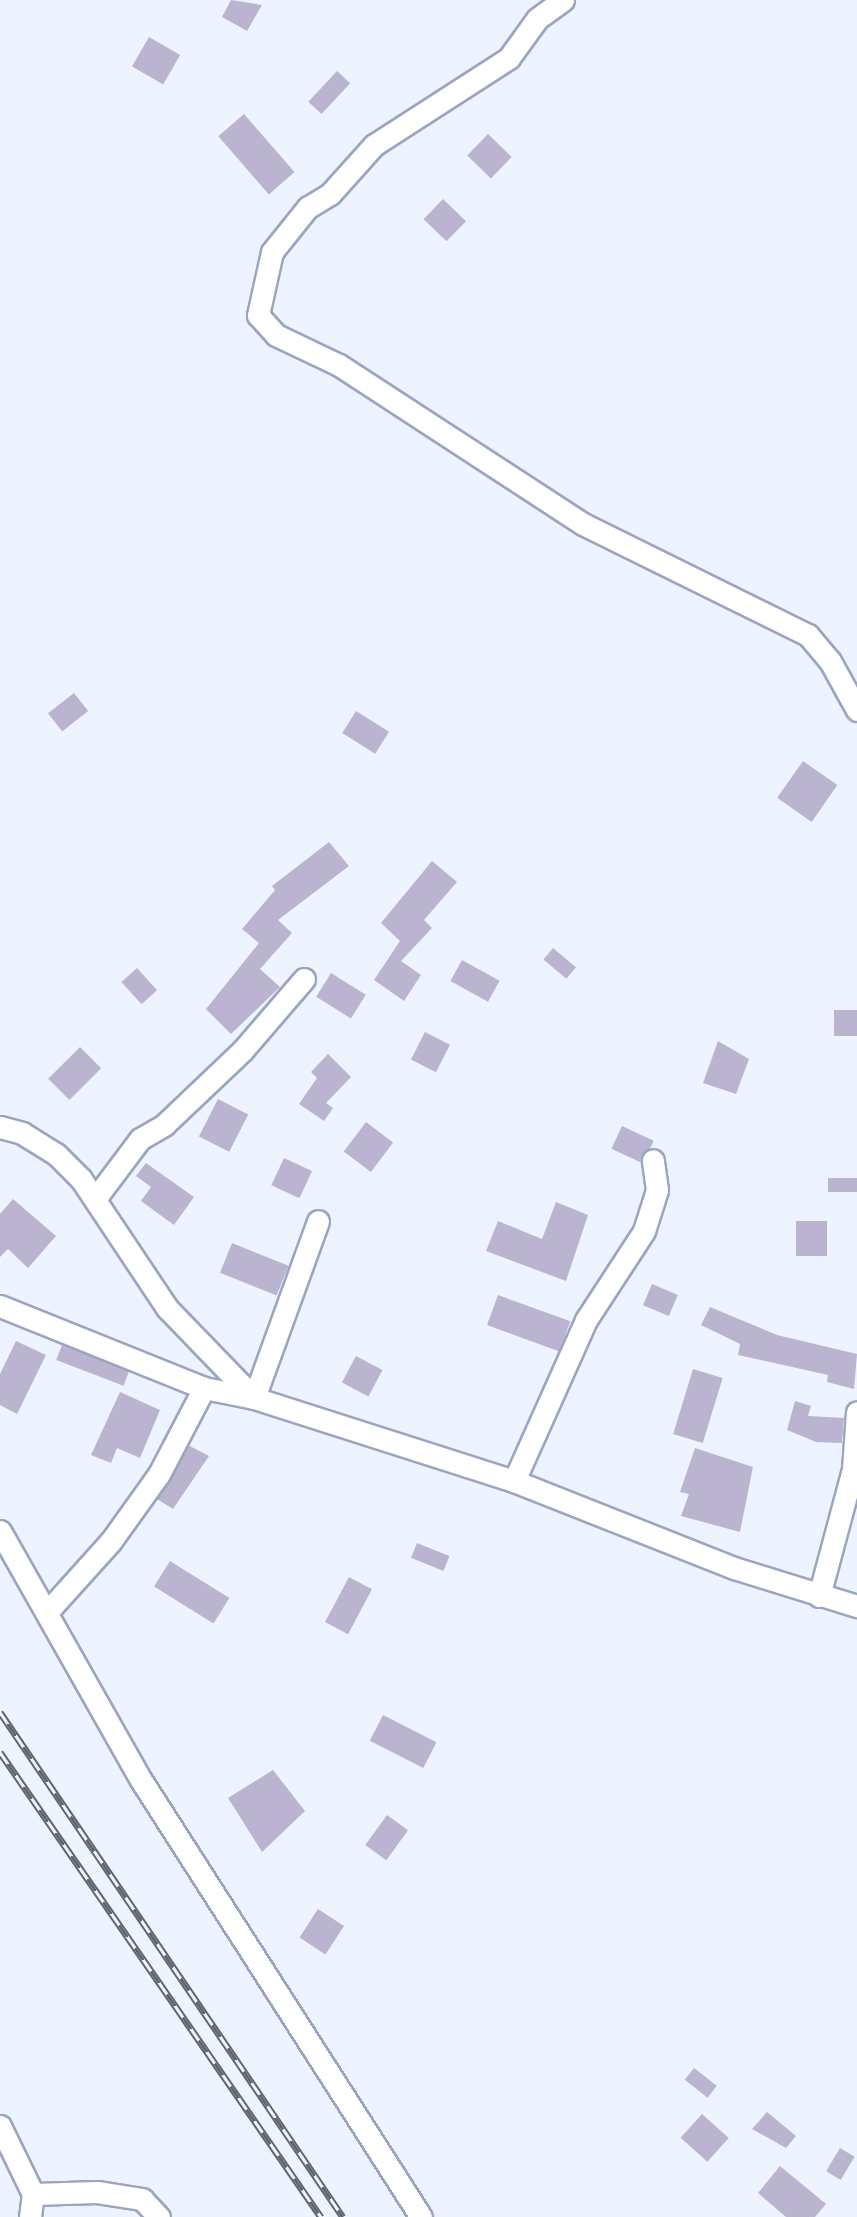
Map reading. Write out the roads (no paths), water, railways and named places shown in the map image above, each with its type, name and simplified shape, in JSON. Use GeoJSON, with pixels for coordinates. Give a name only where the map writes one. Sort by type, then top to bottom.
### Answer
{"type":"FeatureCollection","features":[{"type":"Feature","properties":{"kind":"street"},"geometry":{"type":"LineString","coordinates":[[563,0],[537,19],[509,58],[374,146],[330,194],[308,207],[272,252],[258,315],[276,335],[339,365],[583,524],[808,635],[830,662],[857,710]]}},
{"type":"Feature","properties":{"kind":"street"},"geometry":{"type":"LineString","coordinates":[[95,1199],[140,1139],[164,1125],[242,1051],[304,979]]}},
{"type":"Feature","properties":{"kind":"street"},"geometry":{"type":"LineString","coordinates":[[0,1127],[56,1154],[95,1199],[167,1308],[254,1398]]}},
{"type":"Feature","properties":{"kind":"street"},"geometry":{"type":"LineString","coordinates":[[514,1481],[586,1320],[644,1231],[657,1190],[653,1160]]}},
{"type":"Feature","properties":{"kind":"street"},"geometry":{"type":"LineString","coordinates":[[254,1398],[318,1221]]}},
{"type":"Feature","properties":{"kind":"street"},"geometry":{"type":"LineString","coordinates":[[0,1306],[204,1388],[254,1398],[514,1481],[819,1596],[857,1606]]}},
{"type":"Feature","properties":{"kind":"street"},"geometry":{"type":"LineString","coordinates":[[48,1611],[111,1541],[159,1474],[204,1388]]}},
{"type":"Feature","properties":{"kind":"street"},"geometry":{"type":"LineString","coordinates":[[819,1596],[853,1469],[857,1412]]}},
{"type":"Feature","properties":{"kind":"street"},"geometry":{"type":"LineString","coordinates":[[0,1531],[48,1611],[141,1780],[421,2217]]}},
{"type":"Feature","properties":{"kind":"street"},"geometry":{"type":"LineString","coordinates":[[0,2126],[33,2194],[30,2217]]}},
{"type":"Feature","properties":{"kind":"street"},"geometry":{"type":"LineString","coordinates":[[33,2194],[98,2192],[142,2199],[159,2217]]}},
{"type":"Feature","properties":{"kind":"railway"},"geometry":{"type":"LineString","coordinates":[[0,1712],[343,2217]]}},
{"type":"Feature","properties":{"kind":"railway"},"geometry":{"type":"LineString","coordinates":[[0,1752],[321,2217]]}}]}
